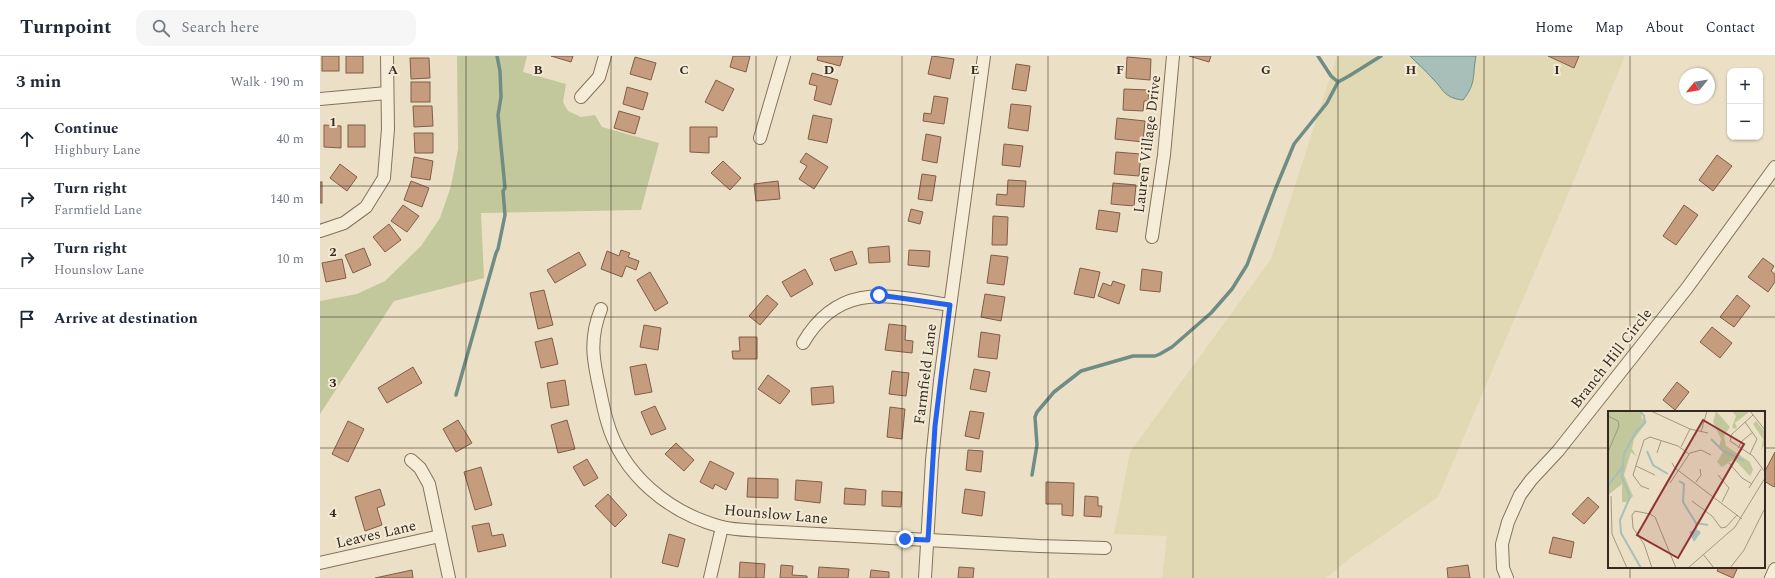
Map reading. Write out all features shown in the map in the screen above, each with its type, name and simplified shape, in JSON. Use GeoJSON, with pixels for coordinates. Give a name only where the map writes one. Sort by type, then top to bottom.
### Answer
{"type":"FeatureCollection","features":[{"type":"Feature","properties":{"kind":"street"},"geometry":{"type":"LineString","coordinates":[[320,231],[344,223],[366,206],[384,178],[388,129],[387,56]]}},
{"type":"Feature","properties":{"kind":"street"},"geometry":{"type":"LineString","coordinates":[[581,97],[599,77],[605,56]]}},
{"type":"Feature","properties":{"kind":"street"},"geometry":{"type":"LineString","coordinates":[[760,138],[784,56]]}},
{"type":"Feature","properties":{"kind":"street","name":"Farmfield Lane"},"geometry":{"type":"LineString","coordinates":[[925,578],[935,426],[984,56]]}},
{"type":"Feature","properties":{"kind":"street","name":"Lauren Village Drive"},"geometry":{"type":"LineString","coordinates":[[1152,237],[1164,155],[1173,56]]}},
{"type":"Feature","properties":{"kind":"street"},"geometry":{"type":"LineString","coordinates":[[320,99],[387,93]]}},
{"type":"Feature","properties":{"kind":"street","name":"Branch Hill Circle"},"geometry":{"type":"LineString","coordinates":[[1507,578],[1504,568],[1502,544],[1508,522],[1520,496],[1531,480],[1558,451],[1687,288],[1775,167]]}},
{"type":"Feature","properties":{"kind":"street"},"geometry":{"type":"LineString","coordinates":[[803,343],[809,332],[826,314],[852,300],[870,296],[888,295],[950,305]]}},
{"type":"Feature","properties":{"kind":"street","name":"Hounslow Lane"},"geometry":{"type":"LineString","coordinates":[[601,309],[593,336],[592,346],[607,421],[622,454],[646,486],[661,498],[699,520],[722,526],[761,531],[1039,546],[1105,548]]}},
{"type":"Feature","properties":{"kind":"street"},"geometry":{"type":"LineString","coordinates":[[411,460],[420,468],[427,478],[449,578]]}},
{"type":"Feature","properties":{"kind":"street"},"geometry":{"type":"LineString","coordinates":[[710,578],[722,526]]}},
{"type":"Feature","properties":{"kind":"street","name":"Leaves Lane"},"geometry":{"type":"LineString","coordinates":[[320,563],[440,536]]}},
{"type":"Feature","properties":{"kind":"street"},"geometry":{"type":"LineString","coordinates":[[1771,578],[1775,569]]}},
{"type":"Feature","properties":{"kind":"shaded area"},"geometry":{"type":"Polygon","coordinates":[[[1337,56],[1625,56],[1566,199],[1438,497],[1353,556],[1326,578],[1162,578],[1167,536],[1114,534],[1130,452],[1271,259],[1337,56]]]}},
{"type":"Feature","properties":{"kind":"green space"},"geometry":{"type":"Polygon","coordinates":[[[457,56],[527,56],[523,72],[566,84],[563,102],[568,111],[581,117],[595,115],[602,127],[659,143],[641,210],[481,213],[484,278],[394,301],[320,414],[320,301],[357,294],[385,281],[421,246],[440,218],[451,186],[458,149],[457,56]]]}},
{"type":"Feature","properties":{"kind":"water"},"geometry":{"type":"Polygon","coordinates":[[[1410,56],[1476,56],[1472,83],[1463,100],[1457,99],[1445,93],[1410,56]]]}},
{"type":"Feature","properties":{"kind":"building"},"geometry":{"type":"Polygon","coordinates":[[[322,56],[339,56],[339,71],[322,71],[322,56]]]}},
{"type":"Feature","properties":{"kind":"building"},"geometry":{"type":"Polygon","coordinates":[[[346,56],[363,56],[363,73],[346,73],[346,56]]]}},
{"type":"Feature","properties":{"kind":"building"},"geometry":{"type":"Polygon","coordinates":[[[551,56],[573,56],[571,62],[551,56]]]}},
{"type":"Feature","properties":{"kind":"building"},"geometry":{"type":"Polygon","coordinates":[[[733,56],[750,56],[746,72],[730,67],[733,56]]]}},
{"type":"Feature","properties":{"kind":"building"},"geometry":{"type":"Polygon","coordinates":[[[818,56],[843,56],[840,66],[817,60],[818,56]]]}},
{"type":"Feature","properties":{"kind":"building"},"geometry":{"type":"Polygon","coordinates":[[[932,56],[954,59],[950,79],[928,74],[932,56]]]}},
{"type":"Feature","properties":{"kind":"building"},"geometry":{"type":"Polygon","coordinates":[[[1189,56],[1211,56],[1209,62],[1189,56]]]}},
{"type":"Feature","properties":{"kind":"building"},"geometry":{"type":"Polygon","coordinates":[[[1548,56],[1579,56],[1574,68],[1548,56]]]}},
{"type":"Feature","properties":{"kind":"building"},"geometry":{"type":"Polygon","coordinates":[[[635,57],[656,63],[651,80],[630,74],[635,57]]]}},
{"type":"Feature","properties":{"kind":"building"},"geometry":{"type":"Polygon","coordinates":[[[1127,57],[1151,59],[1150,80],[1126,78],[1127,57]]]}},
{"type":"Feature","properties":{"kind":"building"},"geometry":{"type":"Polygon","coordinates":[[[410,58],[429,58],[430,78],[411,79],[410,58]]]}},
{"type":"Feature","properties":{"kind":"building"},"geometry":{"type":"Polygon","coordinates":[[[1016,64],[1030,66],[1026,91],[1012,89],[1016,64]]]}},
{"type":"Feature","properties":{"kind":"building"},"geometry":{"type":"Polygon","coordinates":[[[812,73],[838,80],[831,105],[814,100],[817,86],[809,84],[812,73]]]}},
{"type":"Feature","properties":{"kind":"building"},"geometry":{"type":"Polygon","coordinates":[[[716,80],[734,89],[723,111],[705,102],[716,80]]]}},
{"type":"Feature","properties":{"kind":"building"},"geometry":{"type":"Polygon","coordinates":[[[411,82],[430,82],[430,102],[411,102],[411,82]]]}},
{"type":"Feature","properties":{"kind":"building"},"geometry":{"type":"Polygon","coordinates":[[[627,87],[648,93],[643,110],[623,104],[627,87]]]}},
{"type":"Feature","properties":{"kind":"building"},"geometry":{"type":"Polygon","coordinates":[[[1124,89],[1149,90],[1148,101],[1144,101],[1143,111],[1123,110],[1124,89]]]}},
{"type":"Feature","properties":{"kind":"building"},"geometry":{"type":"Polygon","coordinates":[[[934,96],[948,98],[944,124],[923,121],[924,113],[931,114],[934,96]]]}},
{"type":"Feature","properties":{"kind":"building"},"geometry":{"type":"Polygon","coordinates":[[[1011,104],[1031,106],[1028,131],[1008,128],[1011,104]]]}},
{"type":"Feature","properties":{"kind":"building"},"geometry":{"type":"Polygon","coordinates":[[[413,106],[432,106],[433,126],[414,127],[413,106]]]}},
{"type":"Feature","properties":{"kind":"building"},"geometry":{"type":"Polygon","coordinates":[[[619,111],[640,117],[635,134],[614,128],[619,111]]]}},
{"type":"Feature","properties":{"kind":"building"},"geometry":{"type":"Polygon","coordinates":[[[813,115],[832,119],[827,143],[808,139],[813,115]]]}},
{"type":"Feature","properties":{"kind":"building"},"geometry":{"type":"Polygon","coordinates":[[[1117,118],[1145,121],[1143,142],[1115,139],[1117,118]]]}},
{"type":"Feature","properties":{"kind":"building"},"geometry":{"type":"Polygon","coordinates":[[[324,125],[341,126],[341,148],[324,147],[324,125]]]}},
{"type":"Feature","properties":{"kind":"building"},"geometry":{"type":"Polygon","coordinates":[[[348,125],[365,125],[365,147],[348,147],[348,125]]]}},
{"type":"Feature","properties":{"kind":"building"},"geometry":{"type":"Polygon","coordinates":[[[690,127],[717,127],[717,137],[709,137],[709,153],[690,152],[690,127]]]}},
{"type":"Feature","properties":{"kind":"building"},"geometry":{"type":"Polygon","coordinates":[[[414,133],[433,133],[433,153],[415,153],[414,133]]]}},
{"type":"Feature","properties":{"kind":"building"},"geometry":{"type":"Polygon","coordinates":[[[926,134],[941,137],[937,163],[922,160],[926,134]]]}},
{"type":"Feature","properties":{"kind":"building"},"geometry":{"type":"Polygon","coordinates":[[[1004,144],[1023,146],[1020,167],[1002,165],[1004,144]]]}},
{"type":"Feature","properties":{"kind":"building"},"geometry":{"type":"Polygon","coordinates":[[[1116,152],[1141,154],[1139,176],[1114,174],[1116,152]]]}},
{"type":"Feature","properties":{"kind":"building"},"geometry":{"type":"Polygon","coordinates":[[[806,153],[828,167],[814,189],[799,179],[807,166],[800,162],[806,153]]]}},
{"type":"Feature","properties":{"kind":"building"},"geometry":{"type":"Polygon","coordinates":[[[1717,155],[1732,166],[1713,191],[1699,180],[1717,155]]]}},
{"type":"Feature","properties":{"kind":"building"},"geometry":{"type":"Polygon","coordinates":[[[414,157],[433,161],[430,180],[411,177],[414,157]]]}},
{"type":"Feature","properties":{"kind":"building"},"geometry":{"type":"Polygon","coordinates":[[[723,161],[741,178],[730,190],[711,173],[723,161]]]}},
{"type":"Feature","properties":{"kind":"building"},"geometry":{"type":"Polygon","coordinates":[[[340,164],[357,177],[347,191],[330,178],[340,164]]]}},
{"type":"Feature","properties":{"kind":"building"},"geometry":{"type":"Polygon","coordinates":[[[922,174],[936,176],[932,201],[918,199],[922,174]]]}},
{"type":"Feature","properties":{"kind":"building"},"geometry":{"type":"Polygon","coordinates":[[[1008,180],[1026,181],[1024,207],[996,205],[997,194],[1007,195],[1008,180]]]}},
{"type":"Feature","properties":{"kind":"building"},"geometry":{"type":"Polygon","coordinates":[[[411,181],[429,188],[422,207],[404,200],[411,181]]]}},
{"type":"Feature","properties":{"kind":"building"},"geometry":{"type":"Polygon","coordinates":[[[778,181],[780,199],[756,201],[754,184],[778,181]]]}},
{"type":"Feature","properties":{"kind":"building"},"geometry":{"type":"Polygon","coordinates":[[[320,182],[322,182],[322,203],[320,203],[320,182]]]}},
{"type":"Feature","properties":{"kind":"building"},"geometry":{"type":"Polygon","coordinates":[[[1113,183],[1136,185],[1134,206],[1111,204],[1113,183]]]}},
{"type":"Feature","properties":{"kind":"building"},"geometry":{"type":"Polygon","coordinates":[[[403,205],[419,216],[407,232],[391,221],[403,205]]]}},
{"type":"Feature","properties":{"kind":"building"},"geometry":{"type":"Polygon","coordinates":[[[1684,205],[1698,215],[1676,245],[1663,236],[1684,205]]]}},
{"type":"Feature","properties":{"kind":"building"},"geometry":{"type":"Polygon","coordinates":[[[911,209],[923,212],[920,224],[908,221],[911,209]]]}},
{"type":"Feature","properties":{"kind":"building"},"geometry":{"type":"Polygon","coordinates":[[[1099,210],[1120,213],[1117,232],[1096,229],[1099,210]]]}},
{"type":"Feature","properties":{"kind":"building"},"geometry":{"type":"Polygon","coordinates":[[[993,216],[1008,217],[1007,245],[992,245],[993,216]]]}},
{"type":"Feature","properties":{"kind":"building"},"geometry":{"type":"Polygon","coordinates":[[[389,224],[401,240],[385,252],[373,237],[389,224]]]}},
{"type":"Feature","properties":{"kind":"building"},"geometry":{"type":"Polygon","coordinates":[[[889,246],[890,262],[869,263],[868,248],[889,246]]]}},
{"type":"Feature","properties":{"kind":"building"},"geometry":{"type":"Polygon","coordinates":[[[364,248],[371,265],[353,273],[345,255],[364,248]]]}},
{"type":"Feature","properties":{"kind":"building"},"geometry":{"type":"Polygon","coordinates":[[[621,250],[630,253],[628,257],[639,261],[636,270],[626,266],[622,277],[601,269],[607,251],[619,256],[621,250]]]}},
{"type":"Feature","properties":{"kind":"building"},"geometry":{"type":"Polygon","coordinates":[[[909,250],[930,251],[929,267],[908,265],[909,250]]]}},
{"type":"Feature","properties":{"kind":"building"},"geometry":{"type":"Polygon","coordinates":[[[852,251],[857,264],[835,271],[830,259],[852,251]]]}},
{"type":"Feature","properties":{"kind":"building"},"geometry":{"type":"Polygon","coordinates":[[[579,252],[586,265],[555,283],[547,270],[579,252]]]}},
{"type":"Feature","properties":{"kind":"building"},"geometry":{"type":"Polygon","coordinates":[[[991,255],[1008,257],[1004,285],[987,283],[991,255]]]}},
{"type":"Feature","properties":{"kind":"building"},"geometry":{"type":"Polygon","coordinates":[[[1763,258],[1774,266],[1771,271],[1775,274],[1775,282],[1768,292],[1748,277],[1763,258]]]}},
{"type":"Feature","properties":{"kind":"building"},"geometry":{"type":"Polygon","coordinates":[[[342,259],[346,278],[326,282],[322,263],[342,259]]]}},
{"type":"Feature","properties":{"kind":"building"},"geometry":{"type":"Polygon","coordinates":[[[1080,268],[1100,272],[1094,298],[1074,294],[1080,268]]]}},
{"type":"Feature","properties":{"kind":"building"},"geometry":{"type":"Polygon","coordinates":[[[805,269],[813,284],[791,297],[782,282],[805,269]]]}},
{"type":"Feature","properties":{"kind":"building"},"geometry":{"type":"Polygon","coordinates":[[[1142,269],[1162,272],[1160,292],[1140,290],[1142,269]]]}},
{"type":"Feature","properties":{"kind":"building"},"geometry":{"type":"Polygon","coordinates":[[[650,272],[668,303],[655,311],[637,280],[650,272]]]}},
{"type":"Feature","properties":{"kind":"building"},"geometry":{"type":"Polygon","coordinates":[[[1113,281],[1125,285],[1119,304],[1098,296],[1103,283],[1111,286],[1113,281]]]}},
{"type":"Feature","properties":{"kind":"building"},"geometry":{"type":"Polygon","coordinates":[[[544,290],[553,325],[538,329],[530,293],[544,290]]]}},
{"type":"Feature","properties":{"kind":"building"},"geometry":{"type":"Polygon","coordinates":[[[985,294],[1005,297],[1001,321],[981,317],[985,294]]]}},
{"type":"Feature","properties":{"kind":"building"},"geometry":{"type":"Polygon","coordinates":[[[767,295],[778,304],[760,325],[749,316],[767,295]]]}},
{"type":"Feature","properties":{"kind":"building"},"geometry":{"type":"Polygon","coordinates":[[[1737,295],[1750,306],[1734,327],[1720,317],[1737,295]]]}},
{"type":"Feature","properties":{"kind":"building"},"geometry":{"type":"Polygon","coordinates":[[[889,324],[906,326],[905,340],[913,341],[912,353],[885,350],[889,324]]]}},
{"type":"Feature","properties":{"kind":"building"},"geometry":{"type":"Polygon","coordinates":[[[644,325],[661,328],[658,350],[640,347],[644,325]]]}},
{"type":"Feature","properties":{"kind":"building"},"geometry":{"type":"Polygon","coordinates":[[[1712,327],[1732,343],[1720,358],[1700,342],[1712,327]]]}},
{"type":"Feature","properties":{"kind":"building"},"geometry":{"type":"Polygon","coordinates":[[[981,332],[1000,335],[997,359],[978,357],[981,332]]]}},
{"type":"Feature","properties":{"kind":"building"},"geometry":{"type":"Polygon","coordinates":[[[739,337],[757,337],[757,359],[733,359],[732,351],[740,351],[739,337]]]}},
{"type":"Feature","properties":{"kind":"building"},"geometry":{"type":"Polygon","coordinates":[[[552,338],[558,364],[541,368],[535,342],[552,338]]]}},
{"type":"Feature","properties":{"kind":"building"},"geometry":{"type":"Polygon","coordinates":[[[646,364],[652,392],[635,395],[630,367],[646,364]]]}},
{"type":"Feature","properties":{"kind":"building"},"geometry":{"type":"Polygon","coordinates":[[[413,367],[422,383],[387,403],[378,388],[413,367]]]}},
{"type":"Feature","properties":{"kind":"building"},"geometry":{"type":"Polygon","coordinates":[[[974,369],[990,372],[986,392],[970,389],[974,369]]]}},
{"type":"Feature","properties":{"kind":"building"},"geometry":{"type":"Polygon","coordinates":[[[892,371],[909,373],[906,396],[889,394],[892,371]]]}},
{"type":"Feature","properties":{"kind":"building"},"geometry":{"type":"Polygon","coordinates":[[[768,375],[790,391],[780,404],[758,389],[768,375]]]}},
{"type":"Feature","properties":{"kind":"building"},"geometry":{"type":"Polygon","coordinates":[[[565,380],[569,405],[551,408],[547,383],[565,380]]]}},
{"type":"Feature","properties":{"kind":"building"},"geometry":{"type":"Polygon","coordinates":[[[1677,382],[1689,392],[1675,410],[1663,400],[1677,382]]]}},
{"type":"Feature","properties":{"kind":"building"},"geometry":{"type":"Polygon","coordinates":[[[833,386],[834,403],[812,405],[811,388],[833,386]]]}},
{"type":"Feature","properties":{"kind":"building"},"geometry":{"type":"Polygon","coordinates":[[[655,406],[666,429],[651,435],[641,412],[655,406]]]}},
{"type":"Feature","properties":{"kind":"building"},"geometry":{"type":"Polygon","coordinates":[[[890,407],[905,409],[902,439],[887,437],[890,407]]]}},
{"type":"Feature","properties":{"kind":"building"},"geometry":{"type":"Polygon","coordinates":[[[970,411],[984,413],[979,439],[965,436],[970,411]]]}},
{"type":"Feature","properties":{"kind":"building"},"geometry":{"type":"Polygon","coordinates":[[[458,420],[472,443],[456,452],[443,429],[458,420]]]}},
{"type":"Feature","properties":{"kind":"building"},"geometry":{"type":"Polygon","coordinates":[[[567,420],[575,449],[558,453],[551,425],[567,420]]]}},
{"type":"Feature","properties":{"kind":"building"},"geometry":{"type":"Polygon","coordinates":[[[348,421],[364,429],[348,462],[332,454],[348,421]]]}},
{"type":"Feature","properties":{"kind":"building"},"geometry":{"type":"Polygon","coordinates":[[[676,443],[694,460],[684,471],[665,454],[676,443]]]}},
{"type":"Feature","properties":{"kind":"building"},"geometry":{"type":"Polygon","coordinates":[[[968,450],[983,451],[981,472],[966,470],[968,450]]]}},
{"type":"Feature","properties":{"kind":"building"},"geometry":{"type":"Polygon","coordinates":[[[1775,452],[1774,487],[1765,482],[1765,471],[1775,452]]]}},
{"type":"Feature","properties":{"kind":"building"},"geometry":{"type":"Polygon","coordinates":[[[587,459],[598,478],[584,486],[573,467],[587,459]]]}},
{"type":"Feature","properties":{"kind":"building"},"geometry":{"type":"Polygon","coordinates":[[[710,461],[734,473],[726,490],[715,484],[713,489],[700,482],[710,461]]]}},
{"type":"Feature","properties":{"kind":"building"},"geometry":{"type":"Polygon","coordinates":[[[481,467],[492,505],[475,510],[464,472],[481,467]]]}},
{"type":"Feature","properties":{"kind":"building"},"geometry":{"type":"Polygon","coordinates":[[[748,478],[778,479],[778,498],[747,497],[748,478]]]}},
{"type":"Feature","properties":{"kind":"building"},"geometry":{"type":"Polygon","coordinates":[[[796,480],[822,482],[820,503],[795,500],[796,480]]]}},
{"type":"Feature","properties":{"kind":"building"},"geometry":{"type":"Polygon","coordinates":[[[1046,482],[1074,483],[1073,516],[1062,515],[1062,504],[1046,504],[1046,482]]]}},
{"type":"Feature","properties":{"kind":"building"},"geometry":{"type":"Polygon","coordinates":[[[845,488],[866,490],[865,505],[844,504],[845,488]]]}},
{"type":"Feature","properties":{"kind":"building"},"geometry":{"type":"Polygon","coordinates":[[[380,489],[385,505],[377,508],[382,525],[365,531],[355,497],[380,489]]]}},
{"type":"Feature","properties":{"kind":"building"},"geometry":{"type":"Polygon","coordinates":[[[965,489],[985,492],[982,516],[962,513],[965,489]]]}},
{"type":"Feature","properties":{"kind":"building"},"geometry":{"type":"Polygon","coordinates":[[[882,491],[902,492],[901,507],[882,506],[882,491]]]}},
{"type":"Feature","properties":{"kind":"building"},"geometry":{"type":"Polygon","coordinates":[[[608,494],[627,515],[615,527],[595,506],[608,494]]]}},
{"type":"Feature","properties":{"kind":"building"},"geometry":{"type":"Polygon","coordinates":[[[1085,496],[1098,497],[1098,506],[1102,506],[1101,517],[1084,516],[1085,496]]]}},
{"type":"Feature","properties":{"kind":"building"},"geometry":{"type":"Polygon","coordinates":[[[1588,497],[1599,507],[1584,524],[1572,514],[1588,497]]]}},
{"type":"Feature","properties":{"kind":"building"},"geometry":{"type":"Polygon","coordinates":[[[489,523],[492,536],[503,534],[506,546],[478,552],[472,526],[489,523]]]}},
{"type":"Feature","properties":{"kind":"building"},"geometry":{"type":"Polygon","coordinates":[[[669,534],[685,539],[678,567],[662,563],[669,534]]]}},
{"type":"Feature","properties":{"kind":"building"},"geometry":{"type":"Polygon","coordinates":[[[1553,537],[1574,542],[1571,558],[1549,553],[1553,537]]]}},
{"type":"Feature","properties":{"kind":"building"},"geometry":{"type":"Polygon","coordinates":[[[740,562],[765,564],[764,578],[739,578],[740,562]]]}},
{"type":"Feature","properties":{"kind":"building"},"geometry":{"type":"Polygon","coordinates":[[[781,565],[793,566],[792,575],[807,576],[807,578],[780,578],[781,565]]]}},
{"type":"Feature","properties":{"kind":"building"},"geometry":{"type":"Polygon","coordinates":[[[1468,565],[1470,578],[1448,578],[1447,568],[1468,565]]]}},
{"type":"Feature","properties":{"kind":"building"},"geometry":{"type":"Polygon","coordinates":[[[819,567],[849,569],[848,578],[818,578],[819,567]]]}},
{"type":"Feature","properties":{"kind":"building"},"geometry":{"type":"Polygon","coordinates":[[[959,567],[974,568],[973,578],[958,578],[959,567]]]}},
{"type":"Feature","properties":{"kind":"building"},"geometry":{"type":"Polygon","coordinates":[[[1718,568],[1738,568],[1733,578],[1717,571],[1718,568]]]}},
{"type":"Feature","properties":{"kind":"building"},"geometry":{"type":"Polygon","coordinates":[[[412,570],[413,578],[375,578],[412,570]]]}},
{"type":"Feature","properties":{"kind":"building"},"geometry":{"type":"Polygon","coordinates":[[[871,570],[889,572],[889,578],[870,578],[871,570]]]}},
{"type":"Feature","properties":{"kind":"waterway"},"geometry":{"type":"LineString","coordinates":[[456,395],[498,249],[505,215],[503,191],[505,188],[498,115],[501,97],[500,71],[497,56]]}},
{"type":"Feature","properties":{"kind":"waterway"},"geometry":{"type":"LineString","coordinates":[[1318,56],[1331,76],[1338,82]]}},
{"type":"Feature","properties":{"kind":"waterway"},"geometry":{"type":"LineString","coordinates":[[1032,475],[1037,445],[1035,417],[1037,412],[1054,392],[1081,371],[1133,356],[1155,356],[1160,354],[1172,347],[1211,313],[1232,289],[1247,265],[1294,144],[1327,103],[1338,82],[1381,56]]}},
{"type":"Feature","properties":{"kind":"route"},"geometry":{"type":"LineString","coordinates":[[879,295],[888,295],[950,305],[935,426],[928,540],[905,539]]}}]}
